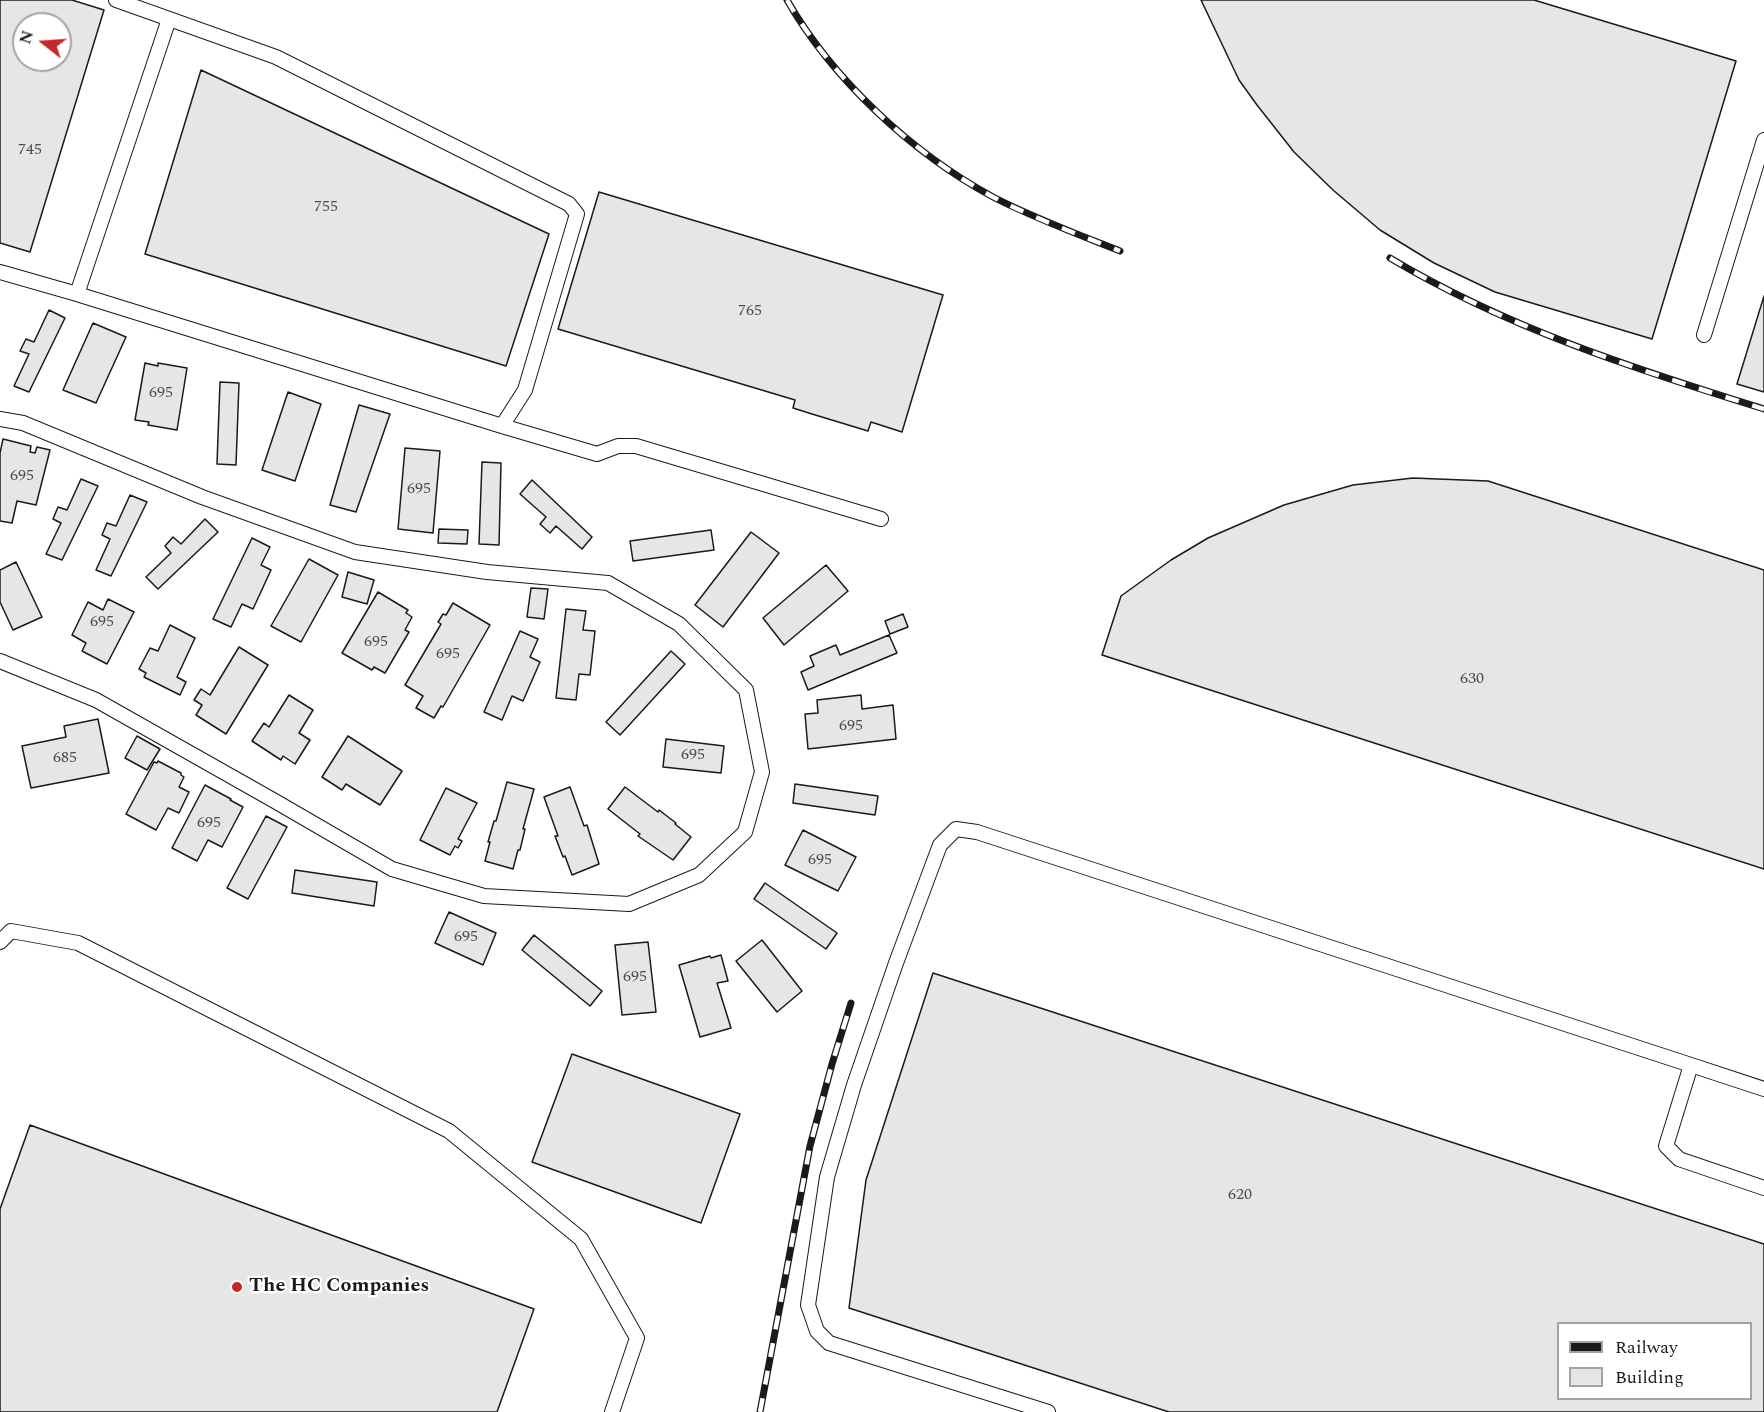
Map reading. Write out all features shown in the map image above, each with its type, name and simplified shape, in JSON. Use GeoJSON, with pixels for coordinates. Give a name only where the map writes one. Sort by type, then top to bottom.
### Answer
{"type":"FeatureCollection","features":[{"type":"Feature","properties":{"kind":"lane"},"geometry":{"type":"LineString","coordinates":[[116,0],[276,57],[569,204],[577,214],[525,390],[502,426]]}},
{"type":"Feature","properties":{"kind":"lane"},"geometry":{"type":"LineString","coordinates":[[78,294],[169,19]]}},
{"type":"Feature","properties":{"kind":"lane"},"geometry":{"type":"LineString","coordinates":[[1704,335],[1764,140]]}},
{"type":"Feature","properties":{"kind":"lane"},"geometry":{"type":"LineString","coordinates":[[0,272],[597,454],[618,446],[636,446],[881,519]]}},
{"type":"Feature","properties":{"kind":"lane"},"geometry":{"type":"LineString","coordinates":[[0,418],[23,423],[202,497],[355,552],[487,572],[608,584],[679,624],[746,690],[762,772],[745,832],[699,875],[628,904],[484,896],[392,869],[96,700],[0,661]]}},
{"type":"Feature","properties":{"kind":"lane"},"geometry":{"type":"LineString","coordinates":[[1047,1412],[829,1343],[817,1331],[808,1305],[827,1177],[854,1085],[940,845],[956,829],[977,832],[1764,1089]]}},
{"type":"Feature","properties":{"kind":"lane"},"geometry":{"type":"LineString","coordinates":[[0,942],[11,931],[78,943],[449,1131],[580,1239],[637,1338],[612,1412]]}},
{"type":"Feature","properties":{"kind":"lane"},"geometry":{"type":"LineString","coordinates":[[1691,1065],[1666,1146],[1679,1159],[1764,1188]]}},
{"type":"Feature","properties":{"kind":"building"},"geometry":{"type":"Polygon","coordinates":[[[0,0],[72,0],[104,10],[30,252],[0,243],[0,0]]]}},
{"type":"Feature","properties":{"kind":"building"},"geometry":{"type":"Polygon","coordinates":[[[1201,0],[1534,0],[1736,61],[1652,339],[1495,292],[1434,263],[1380,230],[1333,190],[1294,152],[1257,105],[1239,80],[1201,0]]]}},
{"type":"Feature","properties":{"kind":"building"},"geometry":{"type":"Polygon","coordinates":[[[201,70],[549,234],[506,366],[145,254],[201,70]]]}},
{"type":"Feature","properties":{"kind":"building"},"geometry":{"type":"Polygon","coordinates":[[[599,192],[943,295],[902,432],[871,422],[868,431],[793,408],[795,400],[558,329],[599,192]]]}},
{"type":"Feature","properties":{"kind":"building"},"geometry":{"type":"Polygon","coordinates":[[[1764,296],[1764,392],[1737,384],[1764,296]]]}},
{"type":"Feature","properties":{"kind":"building"},"geometry":{"type":"Polygon","coordinates":[[[49,310],[65,318],[29,392],[14,386],[29,354],[20,351],[26,339],[34,342],[49,310]]]}},
{"type":"Feature","properties":{"kind":"building"},"geometry":{"type":"Polygon","coordinates":[[[93,323],[126,337],[96,403],[63,390],[93,323]]]}},
{"type":"Feature","properties":{"kind":"building"},"geometry":{"type":"Polygon","coordinates":[[[145,363],[187,368],[177,430],[148,425],[149,422],[135,420],[145,363]]]}},
{"type":"Feature","properties":{"kind":"building"},"geometry":{"type":"Polygon","coordinates":[[[220,382],[239,383],[236,465],[217,464],[220,382]]]}},
{"type":"Feature","properties":{"kind":"building"},"geometry":{"type":"Polygon","coordinates":[[[288,392],[321,404],[295,481],[262,470],[288,392]]]}},
{"type":"Feature","properties":{"kind":"building"},"geometry":{"type":"Polygon","coordinates":[[[359,405],[390,414],[356,512],[330,505],[359,405]]]}},
{"type":"Feature","properties":{"kind":"building"},"geometry":{"type":"Polygon","coordinates":[[[3,439],[31,446],[30,452],[35,453],[37,447],[50,450],[36,505],[17,501],[12,523],[0,521],[0,453],[3,439]]]}},
{"type":"Feature","properties":{"kind":"building"},"geometry":{"type":"Polygon","coordinates":[[[405,448],[440,451],[433,533],[398,529],[405,448]]]}},
{"type":"Feature","properties":{"kind":"building"},"geometry":{"type":"Polygon","coordinates":[[[482,462],[501,463],[499,545],[479,544],[482,462]]]}},
{"type":"Feature","properties":{"kind":"building"},"geometry":{"type":"Polygon","coordinates":[[[1413,478],[1488,481],[1764,570],[1764,869],[1102,655],[1121,596],[1171,560],[1208,538],[1284,505],[1353,485],[1413,478]]]}},
{"type":"Feature","properties":{"kind":"building"},"geometry":{"type":"Polygon","coordinates":[[[81,479],[98,486],[62,560],[46,554],[61,523],[53,519],[58,507],[67,510],[81,479]]]}},
{"type":"Feature","properties":{"kind":"building"},"geometry":{"type":"Polygon","coordinates":[[[532,480],[592,537],[582,549],[556,526],[550,533],[540,524],[546,517],[520,494],[532,480]]]}},
{"type":"Feature","properties":{"kind":"building"},"geometry":{"type":"Polygon","coordinates":[[[130,495],[147,502],[111,576],[96,570],[110,539],[102,535],[107,523],[116,526],[130,495]]]}},
{"type":"Feature","properties":{"kind":"building"},"geometry":{"type":"Polygon","coordinates":[[[205,519],[218,532],[158,589],[146,577],[171,553],[165,546],[173,537],[181,544],[205,519]]]}},
{"type":"Feature","properties":{"kind":"building"},"geometry":{"type":"Polygon","coordinates":[[[439,529],[468,530],[467,544],[438,543],[439,529]]]}},
{"type":"Feature","properties":{"kind":"building"},"geometry":{"type":"Polygon","coordinates":[[[711,530],[714,550],[633,561],[630,541],[711,530]]]}},
{"type":"Feature","properties":{"kind":"building"},"geometry":{"type":"Polygon","coordinates":[[[751,532],[779,553],[723,627],[695,605],[751,532]]]}},
{"type":"Feature","properties":{"kind":"building"},"geometry":{"type":"Polygon","coordinates":[[[252,538],[270,547],[261,565],[271,570],[253,609],[242,604],[231,627],[213,619],[252,538]]]}},
{"type":"Feature","properties":{"kind":"building"},"geometry":{"type":"Polygon","coordinates":[[[309,559],[338,575],[301,642],[271,626],[309,559]]]}},
{"type":"Feature","properties":{"kind":"building"},"geometry":{"type":"Polygon","coordinates":[[[16,562],[42,617],[13,630],[0,602],[0,570],[16,562]]]}},
{"type":"Feature","properties":{"kind":"building"},"geometry":{"type":"Polygon","coordinates":[[[826,565],[848,591],[784,645],[763,618],[826,565]]]}},
{"type":"Feature","properties":{"kind":"building"},"geometry":{"type":"Polygon","coordinates":[[[348,572],[374,580],[367,604],[342,597],[348,572]]]}},
{"type":"Feature","properties":{"kind":"building"},"geometry":{"type":"Polygon","coordinates":[[[531,588],[548,589],[544,619],[527,617],[531,588]]]}},
{"type":"Feature","properties":{"kind":"building"},"geometry":{"type":"Polygon","coordinates":[[[378,592],[408,610],[406,613],[412,617],[405,630],[409,632],[385,673],[374,667],[372,670],[342,653],[378,592]]]}},
{"type":"Feature","properties":{"kind":"building"},"geometry":{"type":"Polygon","coordinates":[[[108,599],[134,612],[107,664],[82,651],[86,643],[72,635],[88,602],[103,610],[108,599]]]}},
{"type":"Feature","properties":{"kind":"building"},"geometry":{"type":"Polygon","coordinates":[[[453,603],[490,625],[443,707],[441,706],[434,718],[416,708],[423,696],[405,685],[441,624],[438,622],[443,614],[446,615],[453,603]]]}},
{"type":"Feature","properties":{"kind":"building"},"geometry":{"type":"Polygon","coordinates":[[[566,609],[586,611],[583,630],[595,631],[590,675],[579,674],[576,700],[556,698],[566,609]]]}},
{"type":"Feature","properties":{"kind":"building"},"geometry":{"type":"Polygon","coordinates":[[[903,614],[908,627],[890,634],[885,621],[903,614]]]}},
{"type":"Feature","properties":{"kind":"building"},"geometry":{"type":"Polygon","coordinates":[[[170,625],[195,638],[177,677],[186,682],[180,695],[144,677],[146,673],[139,669],[150,648],[158,651],[170,625]]]}},
{"type":"Feature","properties":{"kind":"building"},"geometry":{"type":"Polygon","coordinates":[[[520,631],[538,639],[530,657],[540,662],[523,701],[512,696],[502,720],[484,712],[520,631]]]}},
{"type":"Feature","properties":{"kind":"building"},"geometry":{"type":"Polygon","coordinates":[[[889,635],[897,653],[808,690],[801,672],[814,666],[810,656],[836,645],[840,655],[889,635]]]}},
{"type":"Feature","properties":{"kind":"building"},"geometry":{"type":"Polygon","coordinates":[[[239,647],[268,665],[226,734],[196,715],[202,705],[194,700],[201,689],[210,695],[239,647]]]}},
{"type":"Feature","properties":{"kind":"building"},"geometry":{"type":"Polygon","coordinates":[[[671,651],[685,664],[620,735],[606,722],[671,651]]]}},
{"type":"Feature","properties":{"kind":"building"},"geometry":{"type":"Polygon","coordinates":[[[289,695],[313,710],[299,733],[310,740],[295,764],[283,756],[281,760],[252,741],[264,723],[269,727],[289,695]]]}},
{"type":"Feature","properties":{"kind":"building"},"geometry":{"type":"Polygon","coordinates":[[[861,695],[862,709],[893,705],[896,739],[808,749],[805,714],[818,713],[817,700],[861,695]]]}},
{"type":"Feature","properties":{"kind":"building"},"geometry":{"type":"Polygon","coordinates":[[[98,719],[109,773],[31,788],[22,746],[66,737],[64,726],[98,719]]]}},
{"type":"Feature","properties":{"kind":"building"},"geometry":{"type":"Polygon","coordinates":[[[137,736],[160,749],[147,770],[125,758],[137,736]]]}},
{"type":"Feature","properties":{"kind":"building"},"geometry":{"type":"Polygon","coordinates":[[[348,736],[402,771],[380,805],[346,784],[342,790],[322,777],[348,736]]]}},
{"type":"Feature","properties":{"kind":"building"},"geometry":{"type":"Polygon","coordinates":[[[666,739],[724,746],[721,773],[663,767],[666,739]]]}},
{"type":"Feature","properties":{"kind":"building"},"geometry":{"type":"Polygon","coordinates":[[[158,761],[181,773],[184,777],[179,787],[189,792],[179,813],[168,808],[156,830],[126,814],[154,762],[158,761]]]}},
{"type":"Feature","properties":{"kind":"building"},"geometry":{"type":"Polygon","coordinates":[[[507,782],[534,789],[520,850],[518,850],[513,869],[485,861],[490,842],[488,842],[507,782]]]}},
{"type":"Feature","properties":{"kind":"building"},"geometry":{"type":"Polygon","coordinates":[[[795,784],[878,796],[875,815],[793,803],[795,784]]]}},
{"type":"Feature","properties":{"kind":"building"},"geometry":{"type":"Polygon","coordinates":[[[205,785],[243,807],[222,847],[208,840],[197,861],[172,848],[205,785]]]}},
{"type":"Feature","properties":{"kind":"building"},"geometry":{"type":"Polygon","coordinates":[[[570,787],[584,826],[587,825],[599,864],[572,875],[555,836],[558,836],[544,797],[570,787]]]}},
{"type":"Feature","properties":{"kind":"building"},"geometry":{"type":"Polygon","coordinates":[[[625,787],[658,812],[659,810],[691,837],[673,860],[638,836],[640,834],[608,809],[625,787]]]}},
{"type":"Feature","properties":{"kind":"building"},"geometry":{"type":"Polygon","coordinates":[[[446,788],[477,803],[458,839],[462,841],[458,848],[455,846],[450,855],[420,840],[446,788]]]}},
{"type":"Feature","properties":{"kind":"building"},"geometry":{"type":"Polygon","coordinates":[[[266,816],[287,827],[248,899],[227,888],[266,816]]]}},
{"type":"Feature","properties":{"kind":"building"},"geometry":{"type":"Polygon","coordinates":[[[803,830],[856,857],[838,891],[785,865],[803,830]]]}},
{"type":"Feature","properties":{"kind":"building"},"geometry":{"type":"Polygon","coordinates":[[[295,870],[377,882],[374,906],[292,893],[295,870]]]}},
{"type":"Feature","properties":{"kind":"building"},"geometry":{"type":"Polygon","coordinates":[[[765,883],[837,933],[826,949],[754,899],[765,883]]]}},
{"type":"Feature","properties":{"kind":"building"},"geometry":{"type":"Polygon","coordinates":[[[449,912],[496,933],[483,965],[435,943],[449,912]]]}},
{"type":"Feature","properties":{"kind":"building"},"geometry":{"type":"Polygon","coordinates":[[[534,935],[602,991],[590,1006],[522,950],[534,935]]]}},
{"type":"Feature","properties":{"kind":"building"},"geometry":{"type":"Polygon","coordinates":[[[762,940],[802,991],[777,1012],[736,961],[762,940]]]}},
{"type":"Feature","properties":{"kind":"building"},"geometry":{"type":"Polygon","coordinates":[[[648,942],[656,1012],[622,1015],[615,945],[648,942]]]}},
{"type":"Feature","properties":{"kind":"building"},"geometry":{"type":"Polygon","coordinates":[[[721,955],[728,981],[717,983],[731,1028],[700,1037],[679,965],[721,955]]]}},
{"type":"Feature","properties":{"kind":"building"},"geometry":{"type":"Polygon","coordinates":[[[933,973],[1764,1244],[1764,1412],[1169,1412],[849,1308],[866,1180],[933,973]]]}},
{"type":"Feature","properties":{"kind":"building"},"geometry":{"type":"Polygon","coordinates":[[[572,1054],[740,1114],[701,1223],[532,1162],[572,1054]]]}},
{"type":"Feature","properties":{"kind":"building","name":"The HC Companies"},"geometry":{"type":"Polygon","coordinates":[[[30,1125],[534,1309],[497,1412],[0,1412],[0,1209],[30,1125]]]}},
{"type":"Feature","properties":{"kind":"railway"},"geometry":{"type":"LineString","coordinates":[[787,0],[806,30],[851,86],[877,112],[933,159],[1008,205],[1120,251]]}},
{"type":"Feature","properties":{"kind":"railway"},"geometry":{"type":"LineString","coordinates":[[1390,258],[1480,306],[1572,345],[1764,409]]}},
{"type":"Feature","properties":{"kind":"railway"},"geometry":{"type":"LineString","coordinates":[[760,1412],[810,1146],[851,1003]]}},
{"type":"Feature","properties":{"kind":"place","name":"The HC Companies"},"geometry":{"type":"Point","coordinates":[237,1287]}}]}
